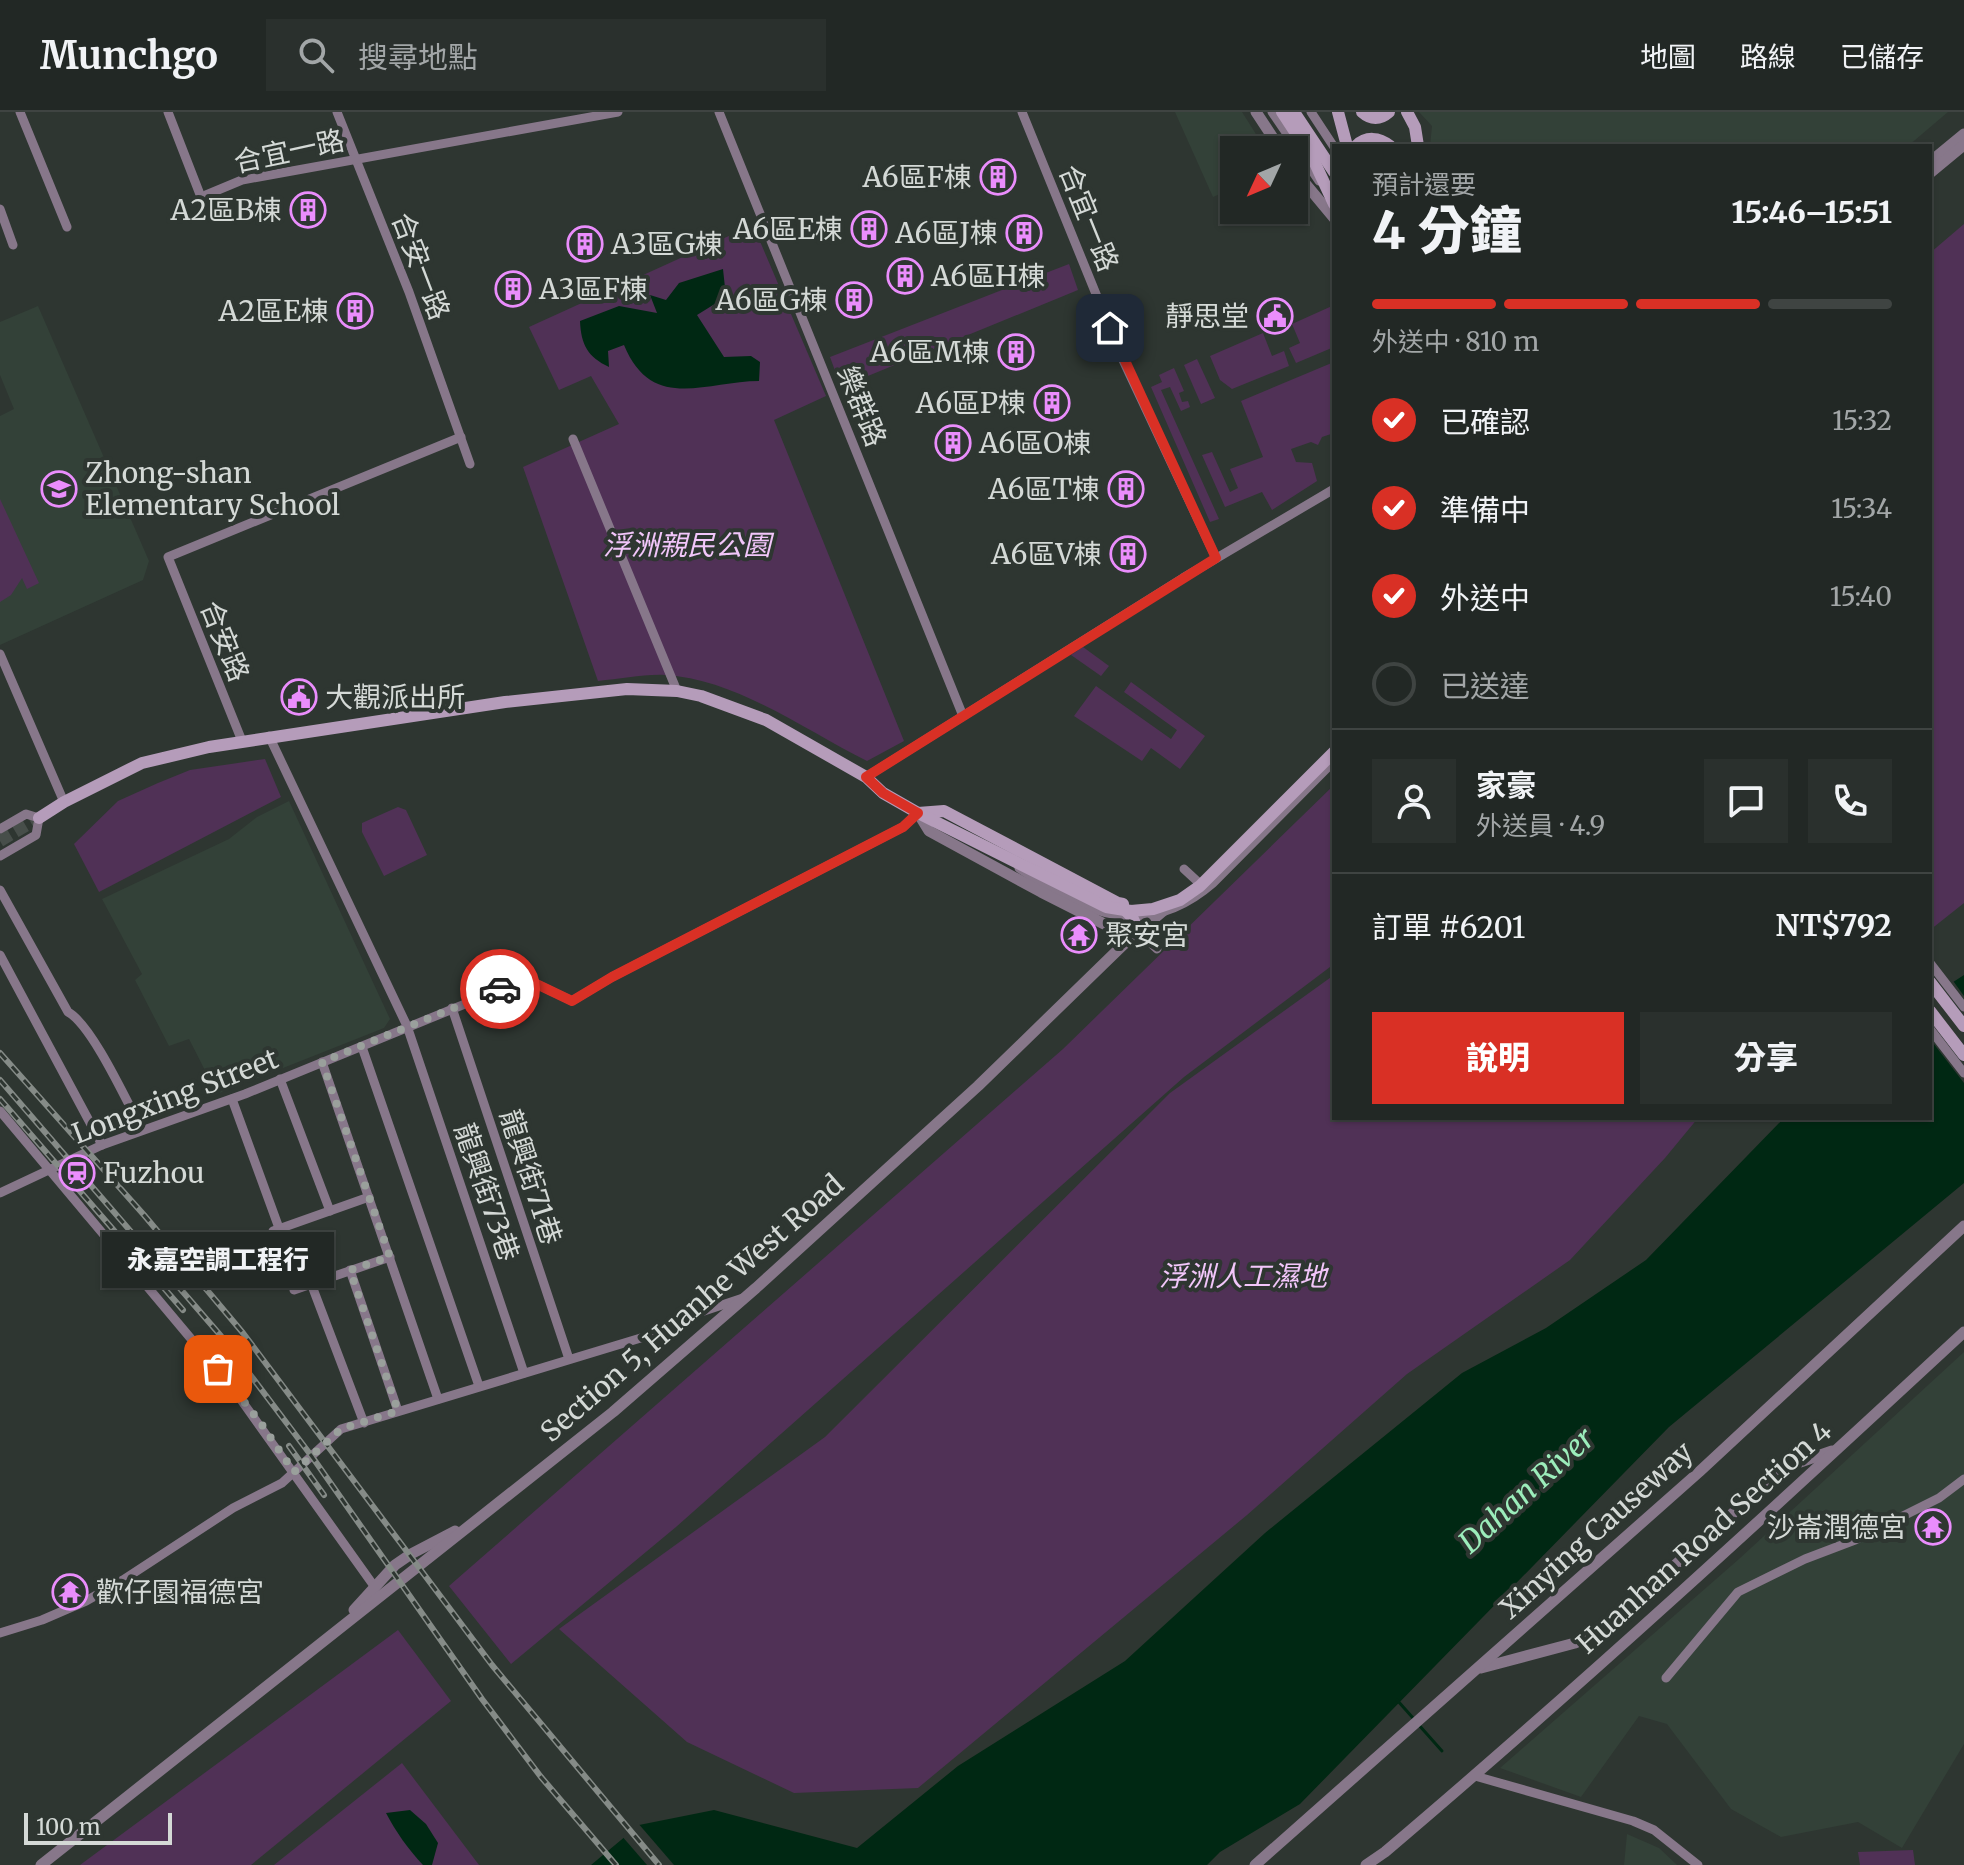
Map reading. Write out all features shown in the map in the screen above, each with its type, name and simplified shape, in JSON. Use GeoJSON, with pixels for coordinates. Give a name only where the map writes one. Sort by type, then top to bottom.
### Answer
{"type":"FeatureCollection","features":[{"type":"Feature","properties":{"kind":"main road"},"geometry":{"type":"LineString","coordinates":[[1282,112],[1332,200]]}},
{"type":"Feature","properties":{"kind":"main road"},"geometry":{"type":"LineString","coordinates":[[1294,112],[1332,169]]}},
{"type":"Feature","properties":{"kind":"main road"},"geometry":{"type":"LineString","coordinates":[[1338,112],[1346,144]]}},
{"type":"Feature","properties":{"kind":"main road"},"geometry":{"type":"LineString","coordinates":[[1362,112],[1376,119],[1389,112]]}},
{"type":"Feature","properties":{"kind":"main road"},"geometry":{"type":"LineString","coordinates":[[1398,112],[1418,142]]}},
{"type":"Feature","properties":{"kind":"main road"},"geometry":{"type":"LineString","coordinates":[[1407,112],[1418,142]]}},
{"type":"Feature","properties":{"kind":"main road"},"geometry":{"type":"LineString","coordinates":[[1358,144],[1364,139],[1377,139],[1386,144]]}},
{"type":"Feature","properties":{"kind":"main road"},"geometry":{"type":"LineString","coordinates":[[39,818],[142,763],[242,741],[505,702],[627,689],[677,691],[713,699],[766,720],[866,777],[883,793],[918,813],[1106,907],[1131,911],[1153,909],[1180,900],[1200,886],[1332,754]]}},
{"type":"Feature","properties":{"kind":"main road","name":"Section 5, Huanhe West Road"},"geometry":{"type":"LineString","coordinates":[[1180,896],[1332,743]]}},
{"type":"Feature","properties":{"kind":"main road"},"geometry":{"type":"LineString","coordinates":[[918,813],[944,811],[1118,903],[1132,917],[1139,932]]}},
{"type":"Feature","properties":{"kind":"main road"},"geometry":{"type":"LineString","coordinates":[[1118,903],[1133,905],[1180,896]]}},
{"type":"Feature","properties":{"kind":"main road"},"geometry":{"type":"LineString","coordinates":[[1932,985],[1964,1026]]}},
{"type":"Feature","properties":{"kind":"main road"},"geometry":{"type":"LineString","coordinates":[[1932,1014],[1964,1055]]}},
{"type":"Feature","properties":{"kind":"street"},"geometry":{"type":"LineString","coordinates":[[20,112],[67,227]]}},
{"type":"Feature","properties":{"kind":"street","name":"合宜一路"},"geometry":{"type":"LineString","coordinates":[[168,112],[204,196],[242,180],[618,112]]}},
{"type":"Feature","properties":{"kind":"street","name":"合安一路"},"geometry":{"type":"LineString","coordinates":[[337,112],[409,292],[470,464]]}},
{"type":"Feature","properties":{"kind":"street","name":"樂群路"},"geometry":{"type":"LineString","coordinates":[[719,112],[963,716]]}},
{"type":"Feature","properties":{"kind":"street","name":"合宜一路"},"geometry":{"type":"LineString","coordinates":[[1022,112],[1122,358],[1216,558]]}},
{"type":"Feature","properties":{"kind":"street"},"geometry":{"type":"LineString","coordinates":[[1256,112],[1272,136]]}},
{"type":"Feature","properties":{"kind":"street"},"geometry":{"type":"LineString","coordinates":[[1272,112],[1310,163]]}},
{"type":"Feature","properties":{"kind":"street"},"geometry":{"type":"LineString","coordinates":[[1311,112],[1332,144]]}},
{"type":"Feature","properties":{"kind":"street"},"geometry":{"type":"LineString","coordinates":[[1932,160],[1964,134]]}},
{"type":"Feature","properties":{"kind":"street"},"geometry":{"type":"LineString","coordinates":[[1932,171],[1964,145]]}},
{"type":"Feature","properties":{"kind":"street"},"geometry":{"type":"LineString","coordinates":[[1308,187],[1332,216]]}},
{"type":"Feature","properties":{"kind":"street"},"geometry":{"type":"LineString","coordinates":[[0,209],[13,245]]}},
{"type":"Feature","properties":{"kind":"street","name":"合安路"},"geometry":{"type":"LineString","coordinates":[[242,741],[168,557],[461,437]]}},
{"type":"Feature","properties":{"kind":"street"},"geometry":{"type":"LineString","coordinates":[[573,439],[677,691]]}},
{"type":"Feature","properties":{"kind":"street"},"geometry":{"type":"LineString","coordinates":[[866,777],[1216,558],[1332,490]]}},
{"type":"Feature","properties":{"kind":"street"},"geometry":{"type":"LineString","coordinates":[[0,654],[64,802]]}},
{"type":"Feature","properties":{"kind":"street","name":"龍興街73巷"},"geometry":{"type":"LineString","coordinates":[[269,736],[407,1026],[524,1373]]}},
{"type":"Feature","properties":{"kind":"street"},"geometry":{"type":"LineString","coordinates":[[1003,857],[1041,882],[1091,909],[1110,915],[1129,918],[1174,910],[1194,900],[1213,883],[1332,763]]}},
{"type":"Feature","properties":{"kind":"street"},"geometry":{"type":"LineString","coordinates":[[918,813],[929,831],[1118,931],[1139,932],[1157,949]]}},
{"type":"Feature","properties":{"kind":"street","name":"Longxing Street"},"geometry":{"type":"LineString","coordinates":[[0,1193],[102,1145],[232,1099],[526,979],[572,1001],[612,977],[903,827],[918,813]]}},
{"type":"Feature","properties":{"kind":"street"},"geometry":{"type":"LineString","coordinates":[[0,829],[26,814],[39,818],[36,835],[0,856]]}},
{"type":"Feature","properties":{"kind":"street"},"geometry":{"type":"LineString","coordinates":[[1184,869],[1197,881]]}},
{"type":"Feature","properties":{"kind":"street"},"geometry":{"type":"LineString","coordinates":[[0,890],[68,1012],[77,1017],[88,1033],[142,1130]]}},
{"type":"Feature","properties":{"kind":"street","name":"Section 5, Huanhe West Road"},"geometry":{"type":"LineString","coordinates":[[41,1865],[589,1432],[748,1296],[1180,896]]}},
{"type":"Feature","properties":{"kind":"street"},"geometry":{"type":"LineString","coordinates":[[0,955],[102,1145]]}},
{"type":"Feature","properties":{"kind":"street"},"geometry":{"type":"LineString","coordinates":[[1932,966],[1964,1007]]}},
{"type":"Feature","properties":{"kind":"street","name":"龍興街71巷"},"geometry":{"type":"LineString","coordinates":[[452,1008],[569,1359]]}},
{"type":"Feature","properties":{"kind":"street"},"geometry":{"type":"LineString","coordinates":[[1932,1032],[1964,1073]]}},
{"type":"Feature","properties":{"kind":"street"},"geometry":{"type":"LineString","coordinates":[[362,1047],[479,1386]]}},
{"type":"Feature","properties":{"kind":"street"},"geometry":{"type":"LineString","coordinates":[[322,1062],[438,1399]]}},
{"type":"Feature","properties":{"kind":"street"},"geometry":{"type":"LineString","coordinates":[[280,1079],[330,1211]]}},
{"type":"Feature","properties":{"kind":"street"},"geometry":{"type":"LineString","coordinates":[[232,1099],[276,1229],[369,1197]]}},
{"type":"Feature","properties":{"kind":"street"},"geometry":{"type":"LineString","coordinates":[[0,1111],[234,1390],[374,1586]]}},
{"type":"Feature","properties":{"kind":"street","name":"Xinying Causeway"},"geometry":{"type":"LineString","coordinates":[[1255,1865],[1699,1472],[1964,1226]]}},
{"type":"Feature","properties":{"kind":"street"},"geometry":{"type":"LineString","coordinates":[[294,1290],[390,1257]]}},
{"type":"Feature","properties":{"kind":"street"},"geometry":{"type":"LineString","coordinates":[[350,1270],[398,1411]]}},
{"type":"Feature","properties":{"kind":"street"},"geometry":{"type":"LineString","coordinates":[[312,1286],[364,1423]]}},
{"type":"Feature","properties":{"kind":"street"},"geometry":{"type":"LineString","coordinates":[[0,1633],[42,1620],[86,1601],[123,1580],[233,1508],[282,1483],[341,1429],[644,1337],[686,1317],[748,1296]]}},
{"type":"Feature","properties":{"kind":"street","name":"Huanhan Road Section 4"},"geometry":{"type":"LineString","coordinates":[[1366,1865],[1475,1776],[1964,1332]]}},
{"type":"Feature","properties":{"kind":"street"},"geometry":{"type":"LineString","coordinates":[[1477,1669],[1575,1643],[1603,1630],[1783,1468],[1837,1450]]}},
{"type":"Feature","properties":{"kind":"street"},"geometry":{"type":"LineString","coordinates":[[1666,1678],[1738,1592],[1805,1559],[1855,1540],[1939,1498],[1964,1479]]}},
{"type":"Feature","properties":{"kind":"street"},"geometry":{"type":"LineString","coordinates":[[322,1642],[374,1586],[411,1554],[478,1519]]}},
{"type":"Feature","properties":{"kind":"street"},"geometry":{"type":"LineString","coordinates":[[1475,1776],[1633,1821],[1654,1830],[1698,1865]]}},
{"type":"Feature","properties":{"kind":"shaded area"},"geometry":{"type":"Polygon","coordinates":[[[1175,112],[1242,112],[1257,136],[1220,136],[1220,194],[1213,197],[1175,112]]]}},
{"type":"Feature","properties":{"kind":"shaded area"},"geometry":{"type":"Polygon","coordinates":[[[1419,112],[1948,112],[1910,144],[1430,144],[1432,126],[1419,112]]]}},
{"type":"Feature","properties":{"kind":"shaded area","name":"Zhong-shan Elementary School"},"geometry":{"type":"Polygon","coordinates":[[[38,306],[149,561],[143,580],[0,645],[0,416],[14,409],[0,375],[0,322],[38,306]]]}},
{"type":"Feature","properties":{"kind":"shaded area"},"geometry":{"type":"Polygon","coordinates":[[[289,801],[390,1019],[384,1028],[217,1094],[189,1039],[169,1046],[135,980],[142,974],[102,899],[229,839],[257,817],[289,801]]]}},
{"type":"Feature","properties":{"kind":"shaded area"},"geometry":{"type":"Polygon","coordinates":[[[1964,1352],[1964,1744],[1902,1848],[1858,1822],[1781,1837],[1731,1809],[1667,1724],[1639,1716],[1581,1797],[1500,1768],[1739,1559],[1964,1352]]]}},
{"type":"Feature","properties":{"kind":"shaded area"},"geometry":{"type":"Polygon","coordinates":[[[1627,1834],[1659,1848],[1677,1865],[1624,1865],[1627,1834]]]}},
{"type":"Feature","properties":{"kind":"green space"},"geometry":{"type":"Polygon","coordinates":[[[1964,224],[1964,903],[1932,928],[1932,251],[1964,224]]]}},
{"type":"Feature","properties":{"kind":"green space","name":"浮洲親民公園"},"geometry":{"type":"Polygon","coordinates":[[[753,225],[826,396],[774,420],[904,741],[867,761],[769,708],[718,686],[665,675],[598,681],[523,467],[619,424],[591,376],[559,390],[529,327],[753,225]]]}},
{"type":"Feature","properties":{"kind":"green space"},"geometry":{"type":"Polygon","coordinates":[[[1069,264],[1078,290],[841,387],[830,357],[1069,264]]]}},
{"type":"Feature","properties":{"kind":"green space"},"geometry":{"type":"Polygon","coordinates":[[[1332,306],[1332,348],[1296,363],[1289,348],[1300,343],[1292,324],[1332,306]]]}},
{"type":"Feature","properties":{"kind":"green space"},"geometry":{"type":"Polygon","coordinates":[[[1263,333],[1272,356],[1284,351],[1289,366],[1232,389],[1220,380],[1210,356],[1263,333]]]}},
{"type":"Feature","properties":{"kind":"green space"},"geometry":{"type":"Polygon","coordinates":[[[1197,359],[1215,398],[1201,404],[1184,365],[1197,359]]]}},
{"type":"Feature","properties":{"kind":"green space"},"geometry":{"type":"Polygon","coordinates":[[[1332,363],[1332,434],[1322,437],[1318,445],[1311,442],[1291,449],[1296,462],[1312,463],[1317,481],[1272,510],[1262,492],[1225,507],[1202,455],[1212,452],[1230,492],[1238,488],[1230,469],[1263,457],[1241,401],[1332,363]]]}},
{"type":"Feature","properties":{"kind":"green space"},"geometry":{"type":"Polygon","coordinates":[[[1174,368],[1184,391],[1179,393],[1182,402],[1188,401],[1190,407],[1181,411],[1170,387],[1161,390],[1219,519],[1210,522],[1151,387],[1162,382],[1159,375],[1174,368]]]}},
{"type":"Feature","properties":{"kind":"green space"},"geometry":{"type":"Polygon","coordinates":[[[0,499],[39,583],[27,589],[22,578],[11,595],[0,602],[0,499]]]}},
{"type":"Feature","properties":{"kind":"green space"},"geometry":{"type":"Polygon","coordinates":[[[1083,647],[1109,666],[1101,676],[1071,655],[1083,647]]]}},
{"type":"Feature","properties":{"kind":"green space"},"geometry":{"type":"Polygon","coordinates":[[[1131,682],[1205,736],[1180,769],[1151,748],[1142,761],[1074,716],[1096,686],[1171,739],[1177,730],[1124,692],[1131,682]]]}},
{"type":"Feature","properties":{"kind":"green space"},"geometry":{"type":"Polygon","coordinates":[[[265,759],[281,797],[99,892],[74,844],[118,801],[190,770],[265,759]]]}},
{"type":"Feature","properties":{"kind":"green space"},"geometry":{"type":"Polygon","coordinates":[[[1332,787],[1332,966],[1184,1077],[676,1527],[511,1664],[449,1586],[1063,1049],[1332,787]]]}},
{"type":"Feature","properties":{"kind":"green space"},"geometry":{"type":"Polygon","coordinates":[[[398,807],[406,810],[427,855],[384,876],[362,832],[362,823],[398,807]]]}},
{"type":"Feature","properties":{"kind":"green space","name":"浮洲人工濕地"},"geometry":{"type":"Polygon","coordinates":[[[1332,976],[1332,1120],[1696,1120],[1570,1260],[1407,1374],[1247,1515],[918,1788],[794,1793],[687,1742],[559,1629],[825,1437],[1170,1093],[1332,976]]]}},
{"type":"Feature","properties":{"kind":"green space"},"geometry":{"type":"Polygon","coordinates":[[[398,1630],[451,1701],[251,1865],[80,1865],[398,1630]]]}},
{"type":"Feature","properties":{"kind":"green space"},"geometry":{"type":"Polygon","coordinates":[[[402,1763],[479,1865],[274,1865],[402,1763]]]}},
{"type":"Feature","properties":{"kind":"green space"},"geometry":{"type":"Polygon","coordinates":[[[1913,1850],[1915,1865],[1860,1865],[1858,1852],[1913,1850]]]}},
{"type":"Feature","properties":{"kind":"water"},"geometry":{"type":"Polygon","coordinates":[[[723,269],[726,297],[697,315],[724,357],[751,356],[760,362],[759,381],[700,388],[665,386],[649,379],[636,366],[624,345],[608,351],[609,367],[587,349],[580,321],[619,306],[657,313],[650,295],[666,300],[679,283],[723,269]]]}},
{"type":"Feature","properties":{"kind":"water","name":"Dahan River"},"geometry":{"type":"Polygon","coordinates":[[[1964,975],[1964,1183],[1669,1427],[1300,1804],[1220,1852],[1207,1865],[591,1865],[639,1825],[714,1810],[857,1848],[958,1766],[1125,1661],[1265,1533],[1462,1373],[1546,1328],[1646,1260],[1782,1120],[1932,1120],[1932,996],[1964,975]]]}},
{"type":"Feature","properties":{"kind":"water"},"geometry":{"type":"Polygon","coordinates":[[[410,1810],[426,1824],[438,1843],[432,1865],[423,1865],[386,1813],[410,1810]]]}},
{"type":"Feature","properties":{"kind":"pier"},"geometry":{"type":"Polygon","coordinates":[[[1951,978],[1964,996],[1964,1083],[1932,1042],[1932,991],[1951,978]]]}},
{"type":"Feature","properties":{"kind":"pier"},"geometry":{"type":"Polygon","coordinates":[[[637,1822],[674,1865],[647,1865],[621,1835],[637,1822]]]}},
{"type":"Feature","properties":{"kind":"waterway"},"geometry":{"type":"LineString","coordinates":[[1397,1700],[1413,1718]]}},
{"type":"Feature","properties":{"kind":"waterway"},"geometry":{"type":"LineString","coordinates":[[1418,1724],[1442,1751]]}},
{"type":"Feature","properties":{"kind":"tunnel"},"geometry":{"type":"LineString","coordinates":[[0,841],[39,818]]}},
{"type":"Feature","properties":{"kind":"railway"},"geometry":{"type":"LineString","coordinates":[[0,1053],[144,1215],[243,1333],[492,1665],[659,1865]]}},
{"type":"Feature","properties":{"kind":"railway"},"geometry":{"type":"LineString","coordinates":[[0,1080],[221,1336],[313,1458],[482,1699],[541,1777],[616,1865]]}},
{"type":"Feature","properties":{"kind":"railway"},"geometry":{"type":"LineString","coordinates":[[0,1099],[183,1310]]}},
{"type":"Feature","properties":{"kind":"railway"},"geometry":{"type":"LineString","coordinates":[[289,1446],[324,1495]]}},
{"type":"Feature","properties":{"kind":"way so far"},"geometry":{"type":"LineString","coordinates":[[218,1369],[294,1472],[341,1429],[398,1411],[350,1270],[390,1257],[322,1062],[500,989]]}},
{"type":"Feature","properties":{"kind":"place","name":"A6區F棟"},"geometry":{"type":"Point","coordinates":[998,177]}},
{"type":"Feature","properties":{"kind":"place","name":"A2區B棟"},"geometry":{"type":"Point","coordinates":[308,210]}},
{"type":"Feature","properties":{"kind":"place","name":"A6區E棟"},"geometry":{"type":"Point","coordinates":[869,229]}},
{"type":"Feature","properties":{"kind":"place","name":"A6區J棟"},"geometry":{"type":"Point","coordinates":[1024,233]}},
{"type":"Feature","properties":{"kind":"place","name":"A3區G棟"},"geometry":{"type":"Point","coordinates":[585,244]}},
{"type":"Feature","properties":{"kind":"place","name":"A6區H棟"},"geometry":{"type":"Point","coordinates":[905,276]}},
{"type":"Feature","properties":{"kind":"place","name":"A3區F棟"},"geometry":{"type":"Point","coordinates":[513,289]}},
{"type":"Feature","properties":{"kind":"place","name":"A6區G棟"},"geometry":{"type":"Point","coordinates":[854,300]}},
{"type":"Feature","properties":{"kind":"place","name":"A2區E棟"},"geometry":{"type":"Point","coordinates":[355,311]}},
{"type":"Feature","properties":{"kind":"place","name":"靜思堂"},"geometry":{"type":"Point","coordinates":[1275,316]}},
{"type":"Feature","properties":{"kind":"place","name":"A6區M棟"},"geometry":{"type":"Point","coordinates":[1016,352]}},
{"type":"Feature","properties":{"kind":"place","name":"A6區P棟"},"geometry":{"type":"Point","coordinates":[1052,403]}},
{"type":"Feature","properties":{"kind":"place","name":"A6區O棟"},"geometry":{"type":"Point","coordinates":[953,443]}},
{"type":"Feature","properties":{"kind":"place","name":"Zhong-shan Elementary School"},"geometry":{"type":"Point","coordinates":[59,489]}},
{"type":"Feature","properties":{"kind":"place","name":"A6區T棟"},"geometry":{"type":"Point","coordinates":[1126,489]}},
{"type":"Feature","properties":{"kind":"place","name":"A6區V棟"},"geometry":{"type":"Point","coordinates":[1128,554]}},
{"type":"Feature","properties":{"kind":"place","name":"大觀派出所"},"geometry":{"type":"Point","coordinates":[299,697]}},
{"type":"Feature","properties":{"kind":"place","name":"聚安宮"},"geometry":{"type":"Point","coordinates":[1079,935]}},
{"type":"Feature","properties":{"kind":"place","name":"Fuzhou"},"geometry":{"type":"Point","coordinates":[77,1173]}},
{"type":"Feature","properties":{"kind":"place","name":"永嘉空調工程行"},"geometry":{"type":"Point","coordinates":[218,1369]}},
{"type":"Feature","properties":{"kind":"place","name":"沙崙潤德宮"},"geometry":{"type":"Point","coordinates":[1933,1527]}},
{"type":"Feature","properties":{"kind":"place","name":"歡仔園福德宮"},"geometry":{"type":"Point","coordinates":[70,1592]}},
{"type":"Feature","properties":{"kind":"route"},"geometry":{"type":"LineString","coordinates":[[500,989],[526,979],[572,1001],[612,977],[903,827],[918,813],[883,793],[866,777],[1216,558],[1110,328]]}}]}
